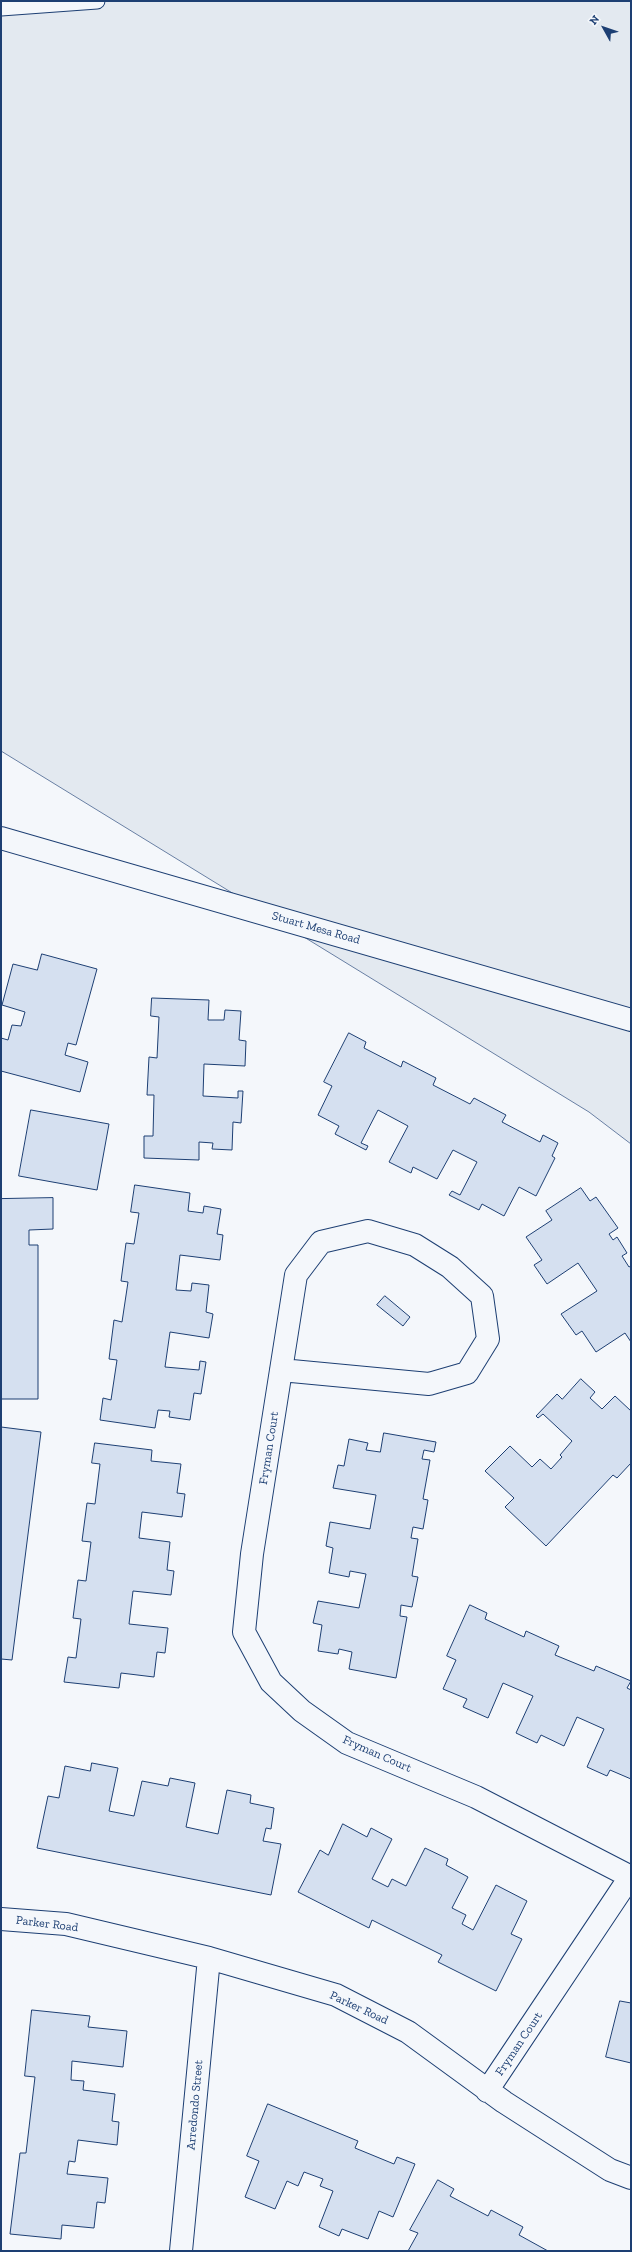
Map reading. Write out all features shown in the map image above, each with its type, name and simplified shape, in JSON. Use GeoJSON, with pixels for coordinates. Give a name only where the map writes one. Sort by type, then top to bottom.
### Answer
{"type":"FeatureCollection","features":[{"type":"Feature","properties":{"kind":"street","name":"Stuart Mesa Road"},"geometry":{"type":"LineString","coordinates":[[1,838],[631,1020]]}},
{"type":"Feature","properties":{"kind":"street","name":"Fryman Court"},"geometry":{"type":"LineString","coordinates":[[281,1370],[429,1384],[467,1373],[488,1339],[482,1296],[450,1266],[415,1245],[368,1231],[321,1242],[296,1275],[281,1370],[252,1554],[244,1632],[271,1682],[302,1711],[346,1743],[476,1797],[631,1877],[487,2090]]}},
{"type":"Feature","properties":{"kind":"street","name":"Parker Road"},"geometry":{"type":"LineString","coordinates":[[1,1919],[66,1924],[209,1958],[336,1996],[408,2032],[487,2090],[610,2170],[631,2178]]}},
{"type":"Feature","properties":{"kind":"street","name":"Arredondo Street"},"geometry":{"type":"LineString","coordinates":[[181,2251],[209,1958]]}},
{"type":"Feature","properties":{"kind":"lane"},"geometry":{"type":"LineString","coordinates":[[1,8],[97,1]]}},
{"type":"Feature","properties":{"kind":"shaded area"},"geometry":{"type":"Polygon","coordinates":[[[1,1],[631,1],[631,1144],[589,1112],[1,751],[1,1]]]}},
{"type":"Feature","properties":{"kind":"building"},"geometry":{"type":"Polygon","coordinates":[[[42,954],[97,969],[76,1045],[68,1043],[65,1055],[88,1062],[80,1092],[1,1071],[1,1038],[8,1040],[12,1025],[21,1026],[25,1012],[2,1005],[13,964],[37,970],[42,954]]]}},
{"type":"Feature","properties":{"kind":"building"},"geometry":{"type":"Polygon","coordinates":[[[152,998],[209,1000],[208,1020],[224,1020],[225,1010],[241,1011],[239,1040],[246,1041],[245,1066],[204,1064],[203,1096],[238,1098],[238,1091],[243,1091],[241,1123],[233,1122],[232,1150],[212,1149],[213,1143],[199,1142],[199,1160],[144,1158],[144,1136],[153,1136],[154,1095],[147,1095],[149,1057],[157,1058],[159,1017],[151,1016],[152,998]]]}},
{"type":"Feature","properties":{"kind":"building"},"geometry":{"type":"Polygon","coordinates":[[[349,1033],[366,1042],[364,1048],[401,1067],[403,1061],[436,1078],[433,1085],[470,1104],[474,1098],[506,1115],[502,1122],[540,1142],[543,1135],[558,1143],[552,1156],[555,1158],[536,1196],[519,1187],[504,1216],[482,1204],[479,1210],[449,1195],[452,1191],[460,1195],[477,1162],[453,1150],[437,1179],[413,1167],[411,1173],[389,1162],[408,1126],[378,1110],[361,1143],[368,1146],[366,1150],[335,1134],[339,1126],[318,1115],[332,1086],[324,1082],[349,1033]]]}},
{"type":"Feature","properties":{"kind":"building"},"geometry":{"type":"Polygon","coordinates":[[[31,1110],[109,1124],[97,1190],[19,1176],[31,1110]]]}},
{"type":"Feature","properties":{"kind":"building"},"geometry":{"type":"Polygon","coordinates":[[[135,1185],[190,1193],[188,1211],[203,1213],[204,1206],[221,1209],[217,1234],[223,1235],[220,1260],[180,1255],[176,1290],[191,1291],[192,1283],[209,1285],[206,1312],[213,1314],[209,1338],[170,1332],[165,1367],[199,1370],[200,1361],[206,1362],[201,1394],[194,1393],[190,1420],[169,1417],[170,1411],[158,1410],[155,1428],[100,1420],[103,1398],[111,1400],[117,1360],[109,1359],[114,1320],[122,1322],[128,1282],[121,1281],[126,1243],[134,1244],[139,1213],[131,1212],[135,1185]]]}},
{"type":"Feature","properties":{"kind":"building"},"geometry":{"type":"Polygon","coordinates":[[[581,1188],[590,1201],[596,1197],[618,1228],[609,1234],[613,1240],[617,1237],[627,1253],[622,1256],[629,1267],[631,1266],[631,1342],[625,1333],[596,1352],[582,1331],[576,1335],[561,1314],[597,1291],[578,1263],[547,1284],[534,1265],[542,1260],[526,1237],[552,1220],[546,1211],[581,1188]]]}},
{"type":"Feature","properties":{"kind":"building"},"geometry":{"type":"Polygon","coordinates":[[[53,1198],[53,1229],[29,1230],[29,1245],[38,1245],[38,1399],[1,1399],[1,1199],[53,1198]]]}},
{"type":"Feature","properties":{"kind":"building"},"geometry":{"type":"Polygon","coordinates":[[[385,1296],[410,1317],[403,1326],[377,1305],[385,1296]]]}},
{"type":"Feature","properties":{"kind":"building"},"geometry":{"type":"Polygon","coordinates":[[[581,1379],[595,1392],[590,1398],[602,1409],[615,1396],[631,1411],[631,1463],[617,1478],[613,1475],[546,1546],[505,1507],[514,1498],[485,1471],[510,1446],[532,1467],[540,1459],[551,1469],[562,1457],[560,1455],[572,1441],[543,1414],[538,1418],[536,1416],[557,1394],[562,1399],[581,1379]]]}},
{"type":"Feature","properties":{"kind":"building"},"geometry":{"type":"Polygon","coordinates":[[[1,1427],[41,1432],[12,1660],[1,1659],[1,1427]]]}},
{"type":"Feature","properties":{"kind":"building"},"geometry":{"type":"Polygon","coordinates":[[[384,1433],[436,1442],[434,1452],[424,1450],[422,1459],[430,1460],[423,1499],[428,1500],[423,1529],[413,1527],[411,1538],[418,1539],[412,1576],[418,1577],[412,1607],[401,1605],[400,1616],[407,1617],[396,1678],[349,1669],[352,1652],[339,1649],[338,1654],[318,1651],[322,1625],[313,1623],[318,1601],[359,1608],[366,1574],[350,1571],[349,1577],[329,1573],[333,1548],[326,1546],[330,1522],[370,1529],[376,1495],[333,1488],[338,1465],[344,1466],[349,1439],[368,1443],[366,1450],[380,1452],[384,1433]]]}},
{"type":"Feature","properties":{"kind":"building"},"geometry":{"type":"Polygon","coordinates":[[[95,1443],[152,1450],[151,1461],[181,1464],[177,1493],[185,1494],[182,1517],[142,1512],[139,1538],[170,1542],[167,1570],[174,1571],[171,1595],[133,1591],[129,1624],[168,1628],[165,1653],[157,1652],[154,1677],[121,1673],[119,1688],[64,1682],[68,1657],[76,1658],[81,1619],[73,1618],[78,1580],[86,1581],[91,1542],[82,1541],[87,1503],[95,1504],[100,1464],[92,1463],[95,1443]]]}},
{"type":"Feature","properties":{"kind":"building"},"geometry":{"type":"Polygon","coordinates":[[[470,1605],[487,1613],[485,1619],[524,1637],[526,1631],[559,1646],[555,1655],[594,1671],[596,1666],[631,1681],[627,1688],[631,1690],[631,1779],[610,1770],[607,1776],[587,1767],[604,1729],[577,1717],[564,1746],[541,1735],[537,1743],[516,1733],[533,1696],[503,1683],[488,1718],[463,1707],[467,1699],[443,1689],[456,1660],[447,1656],[470,1605]]]}},
{"type":"Feature","properties":{"kind":"building"},"geometry":{"type":"Polygon","coordinates":[[[92,1763],[118,1768],[109,1811],[134,1816],[142,1781],[168,1786],[170,1778],[195,1783],[186,1827],[218,1834],[227,1790],[251,1795],[250,1803],[274,1808],[271,1829],[266,1828],[263,1841],[281,1844],[271,1895],[37,1848],[48,1796],[59,1798],[65,1766],[90,1771],[92,1763]]]}},
{"type":"Feature","properties":{"kind":"building"},"geometry":{"type":"Polygon","coordinates":[[[343,1824],[367,1837],[371,1828],[392,1839],[372,1879],[388,1887],[392,1879],[406,1886],[425,1848],[448,1859],[446,1865],[468,1877],[452,1908],[466,1915],[462,1924],[473,1930],[496,1885],[527,1901],[511,1934],[522,1939],[496,1991],[438,1962],[442,1955],[372,1920],[369,1928],[298,1892],[320,1850],[328,1855],[343,1824]]]}},
{"type":"Feature","properties":{"kind":"building"},"geometry":{"type":"Polygon","coordinates":[[[620,2001],[631,2003],[631,2063],[606,2057],[620,2001]]]}},
{"type":"Feature","properties":{"kind":"building"},"geometry":{"type":"Polygon","coordinates":[[[32,2010],[90,2016],[88,2027],[127,2031],[123,2067],[72,2061],[71,2080],[84,2081],[83,2090],[115,2094],[112,2121],[119,2122],[117,2145],[78,2140],[75,2162],[69,2161],[67,2174],[108,2178],[105,2203],[97,2202],[94,2228],[62,2225],[61,2239],[10,2234],[20,2153],[26,2153],[35,2077],[25,2076],[32,2010]]]}},
{"type":"Feature","properties":{"kind":"building"},"geometry":{"type":"Polygon","coordinates":[[[268,2104],[358,2141],[355,2148],[394,2164],[397,2157],[415,2164],[393,2217],[379,2211],[368,2239],[342,2229],[339,2236],[319,2227],[333,2191],[320,2186],[323,2179],[304,2172],[298,2186],[287,2181],[275,2209],[245,2197],[259,2161],[247,2156],[268,2104]]]}},
{"type":"Feature","properties":{"kind":"building"},"geometry":{"type":"Polygon","coordinates":[[[438,2180],[454,2189],[450,2196],[488,2216],[491,2210],[523,2227],[519,2235],[548,2251],[408,2251],[418,2233],[410,2230],[438,2180]]]}}]}
